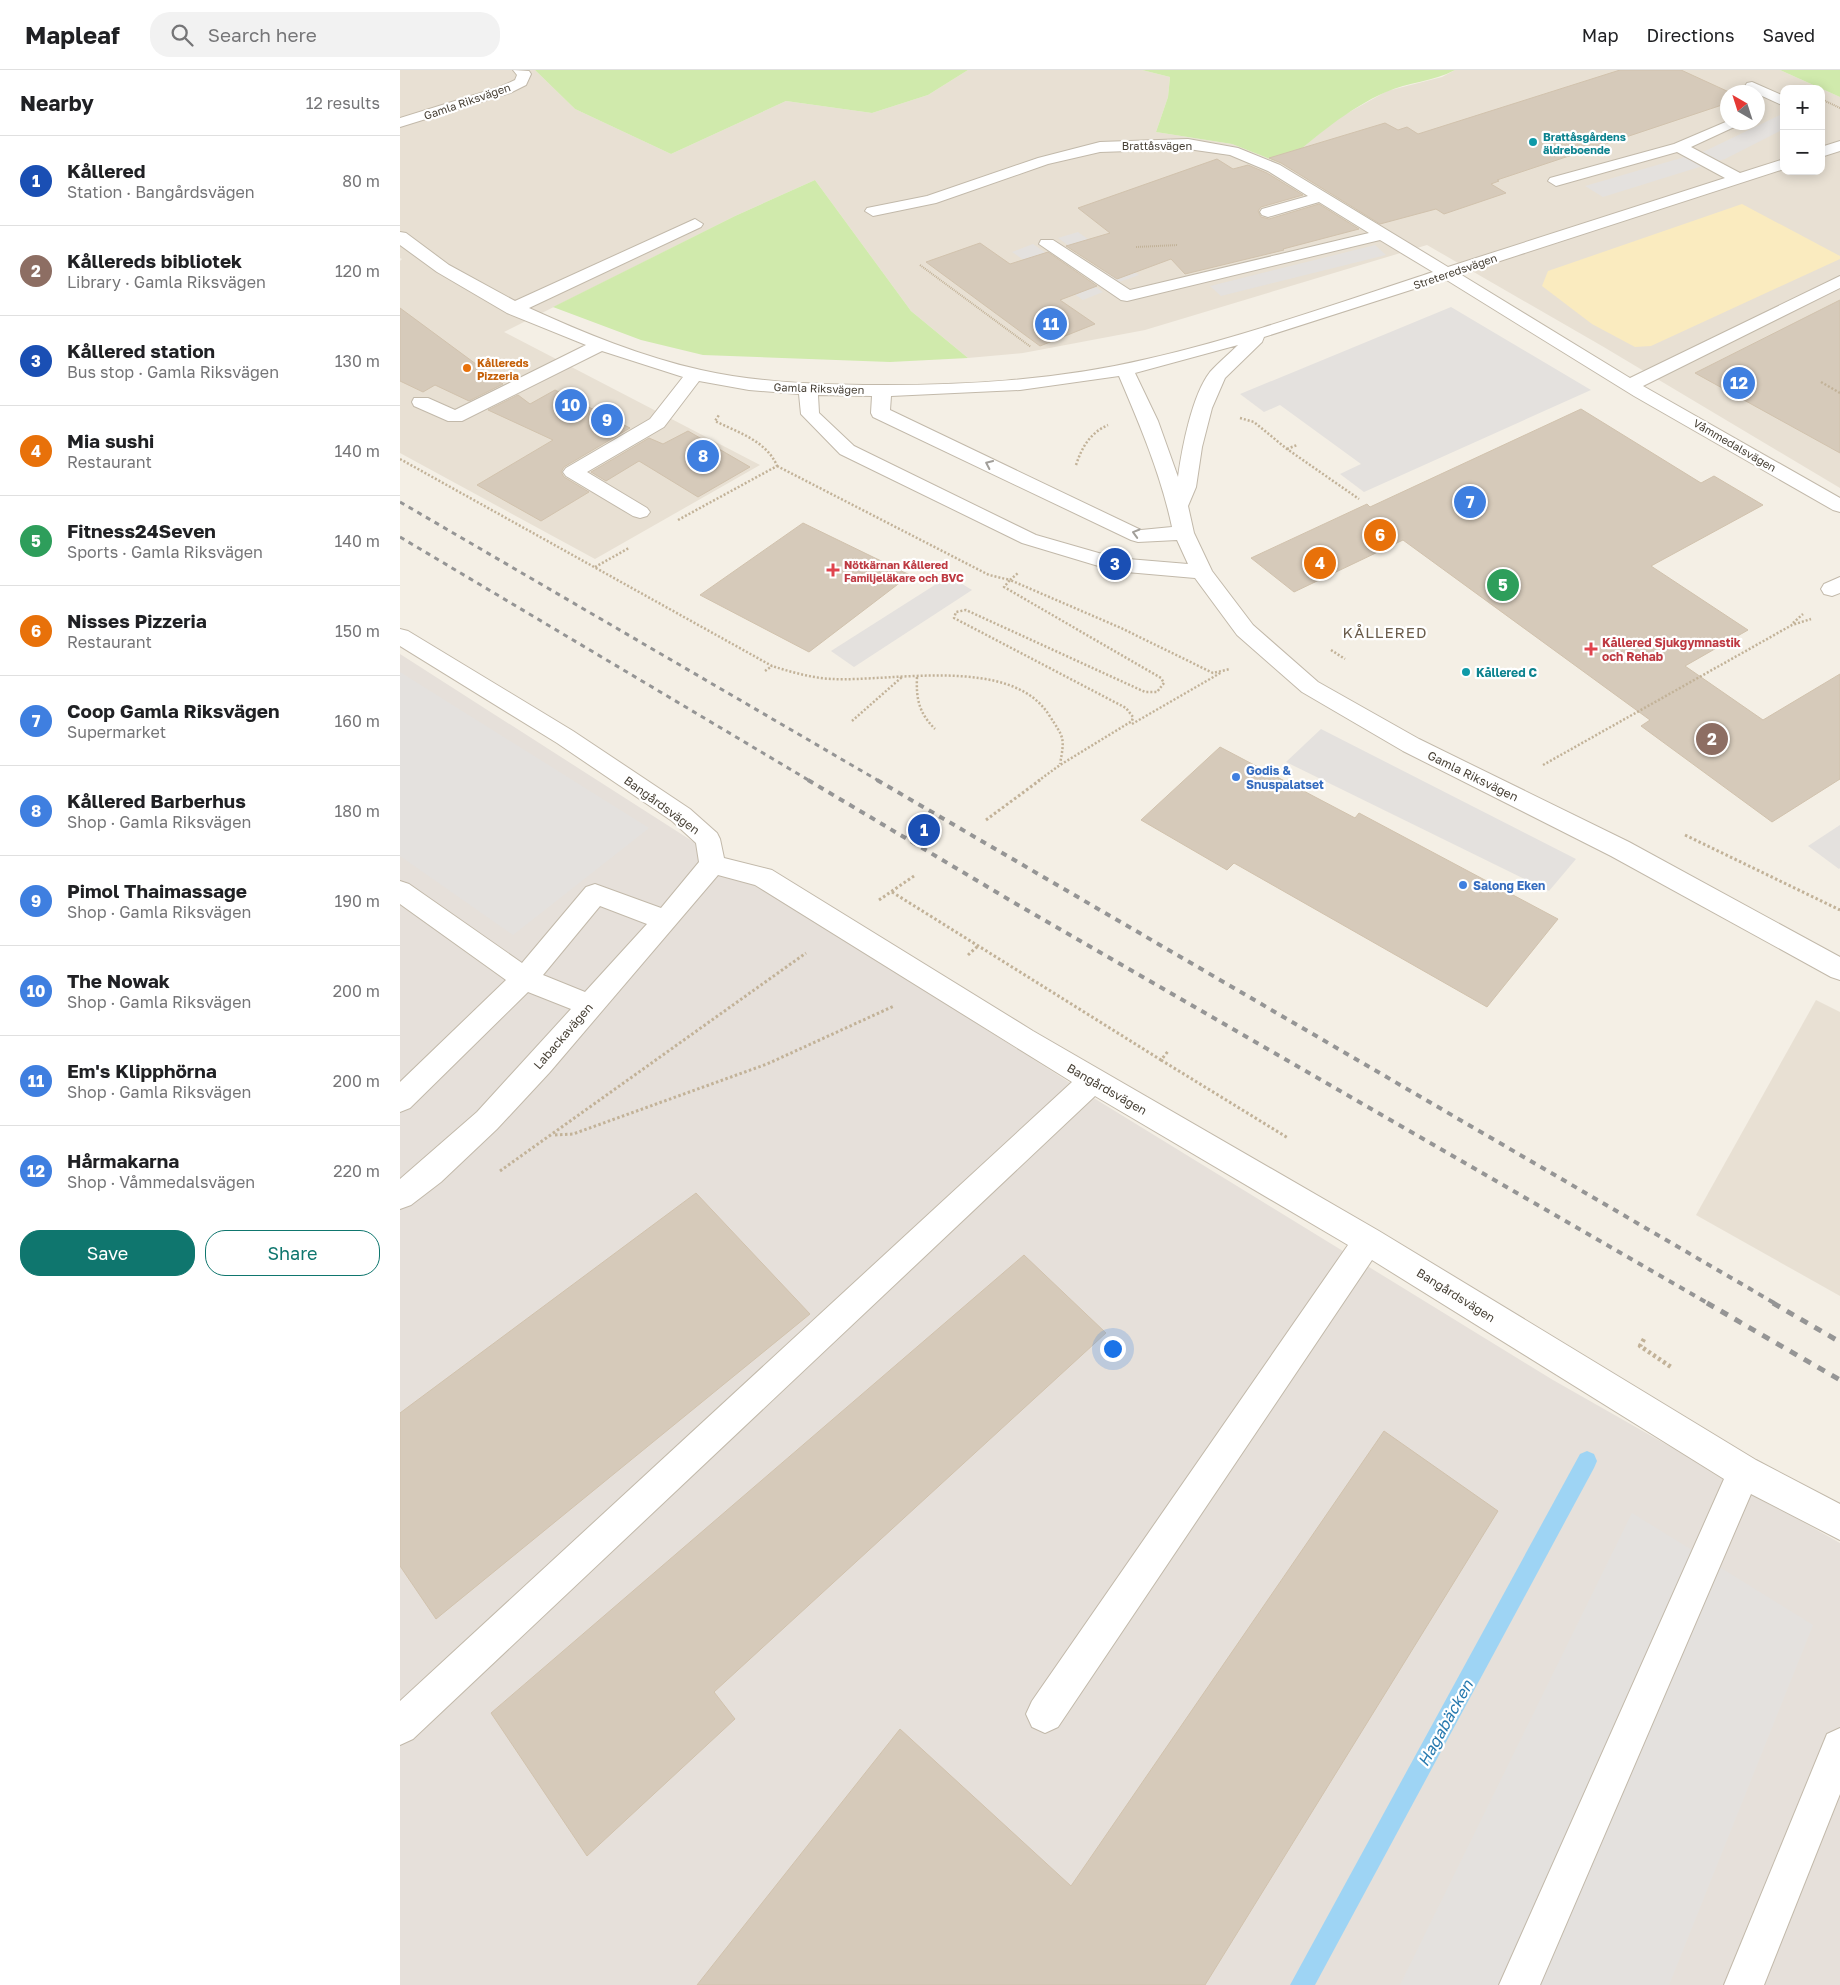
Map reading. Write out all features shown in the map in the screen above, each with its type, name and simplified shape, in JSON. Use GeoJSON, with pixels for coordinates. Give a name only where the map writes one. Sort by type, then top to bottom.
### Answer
{"type":"FeatureCollection","features":[{"type":"Feature","properties":{"kind":"street","name":"Gamla Riksvägen"},"geometry":{"type":"LineString","coordinates":[[400,123],[505,90],[521,82],[524,74],[520,70]]}},
{"type":"Feature","properties":{"kind":"street"},"geometry":{"type":"LineString","coordinates":[[1765,92],[1780,100]]}},
{"type":"Feature","properties":{"kind":"street"},"geometry":{"type":"LineString","coordinates":[[1766,110],[1780,104]]}},
{"type":"Feature","properties":{"kind":"street"},"geometry":{"type":"LineString","coordinates":[[1556,181],[1679,147],[1720,130]]}},
{"type":"Feature","properties":{"kind":"street","name":"Brattåsvägen"},"geometry":{"type":"LineString","coordinates":[[873,211],[930,200],[1043,161],[1100,147],[1152,143],[1188,144],[1233,152],[1274,168],[1448,275]]}},
{"type":"Feature","properties":{"kind":"street"},"geometry":{"type":"LineString","coordinates":[[1825,151],[1840,146]]}},
{"type":"Feature","properties":{"kind":"street"},"geometry":{"type":"LineString","coordinates":[[1679,147],[1739,179]]}},
{"type":"Feature","properties":{"kind":"street","name":"Streteredsvägen"},"geometry":{"type":"LineString","coordinates":[[1125,370],[1202,352],[1448,275],[1498,256],[1780,165]]}},
{"type":"Feature","properties":{"kind":"street"},"geometry":{"type":"LineString","coordinates":[[1268,212],[1321,196]]}},
{"type":"Feature","properties":{"kind":"street"},"geometry":{"type":"LineString","coordinates":[[513,309],[695,224]]}},
{"type":"Feature","properties":{"kind":"street"},"geometry":{"type":"LineString","coordinates":[[1047,244],[1127,296],[1381,235]]}},
{"type":"Feature","properties":{"kind":"street","name":"Gamla Riksvägen"},"geometry":{"type":"LineString","coordinates":[[400,237],[423,256],[513,309],[601,344],[694,375],[743,384],[808,389],[882,391],[977,389],[1068,380],[1125,370],[1148,421],[1178,506],[1184,533],[1202,572],[1244,630],[1310,687],[1411,745],[1620,849],[1837,962]]}},
{"type":"Feature","properties":{"kind":"street","name":"Våmmedalsvägen"},"geometry":{"type":"LineString","coordinates":[[1448,275],[1630,385],[1840,506]]}},
{"type":"Feature","properties":{"kind":"street"},"geometry":{"type":"LineString","coordinates":[[1630,385],[1840,281]]}},
{"type":"Feature","properties":{"kind":"street"},"geometry":{"type":"LineString","coordinates":[[1178,506],[1186,487],[1192,447],[1201,416],[1217,376],[1262,332]]}},
{"type":"Feature","properties":{"kind":"street"},"geometry":{"type":"LineString","coordinates":[[421,402],[455,417],[601,344]]}},
{"type":"Feature","properties":{"kind":"street"},"geometry":{"type":"LineString","coordinates":[[640,512],[573,472],[657,423],[694,375]]}},
{"type":"Feature","properties":{"kind":"street"},"geometry":{"type":"LineString","coordinates":[[808,389],[810,414],[847,450],[992,523],[1029,539],[1115,564],[1202,572]]}},
{"type":"Feature","properties":{"kind":"street"},"geometry":{"type":"LineString","coordinates":[[882,391],[880,413],[1138,536],[1184,533]]}},
{"type":"Feature","properties":{"kind":"street","name":"Bangårdsvägen"},"geometry":{"type":"LineString","coordinates":[[400,636],[565,737],[681,815],[708,839],[712,864],[763,877],[1092,1081],[1368,1241],[1744,1472],[1840,1523]]}},
{"type":"Feature","properties":{"kind":"street","name":"Labackavägen"},"geometry":{"type":"LineString","coordinates":[[400,1196],[425,1178],[491,1116],[665,920],[686,900],[712,864]]}},
{"type":"Feature","properties":{"kind":"street"},"geometry":{"type":"LineString","coordinates":[[400,891],[524,979],[590,1005]]}},
{"type":"Feature","properties":{"kind":"street"},"geometry":{"type":"LineString","coordinates":[[400,1100],[524,979],[595,894],[665,920]]}},
{"type":"Feature","properties":{"kind":"street"},"geometry":{"type":"LineString","coordinates":[[400,1726],[1092,1081]]}},
{"type":"Feature","properties":{"kind":"street"},"geometry":{"type":"LineString","coordinates":[[1044,1714],[1368,1241]]}},
{"type":"Feature","properties":{"kind":"street"},"geometry":{"type":"LineString","coordinates":[[1519,1985],[1744,1472]]}},
{"type":"Feature","properties":{"kind":"street"},"geometry":{"type":"LineString","coordinates":[[1744,1985],[1840,1747]]}},
{"type":"Feature","properties":{"kind":"path"},"geometry":{"type":"LineString","coordinates":[[1825,101],[1840,108]]}},
{"type":"Feature","properties":{"kind":"path"},"geometry":{"type":"LineString","coordinates":[[1136,247],[1180,245]]}},
{"type":"Feature","properties":{"kind":"path"},"geometry":{"type":"LineString","coordinates":[[920,265],[1034,350]]}},
{"type":"Feature","properties":{"kind":"path"},"geometry":{"type":"LineString","coordinates":[[1821,382],[1840,392]]}},
{"type":"Feature","properties":{"kind":"path"},"geometry":{"type":"LineString","coordinates":[[1287,449],[1298,445]]}},
{"type":"Feature","properties":{"kind":"path"},"geometry":{"type":"LineString","coordinates":[[400,459],[772,666],[800,674],[832,679],[981,677],[1018,688],[1043,703],[1055,718],[1064,741],[1060,765]]}},
{"type":"Feature","properties":{"kind":"path"},"geometry":{"type":"LineString","coordinates":[[777,466],[989,575],[1010,580],[1213,673],[1224,671],[1060,765]]}},
{"type":"Feature","properties":{"kind":"path"},"geometry":{"type":"LineString","coordinates":[[986,820],[1060,765],[1132,721],[1131,713],[954,618],[956,612],[966,610],[1145,692],[1157,692],[1164,683],[1161,678],[1004,587],[1050,545]]}},
{"type":"Feature","properties":{"kind":"path"},"geometry":{"type":"LineString","coordinates":[[610,582],[616,578]]}},
{"type":"Feature","properties":{"kind":"path"},"geometry":{"type":"LineString","coordinates":[[1540,766],[1792,625],[1816,617]]}},
{"type":"Feature","properties":{"kind":"path"},"geometry":{"type":"LineString","coordinates":[[765,671],[772,666]]}},
{"type":"Feature","properties":{"kind":"path"},"geometry":{"type":"LineString","coordinates":[[852,721],[902,677]]}},
{"type":"Feature","properties":{"kind":"path"},"geometry":{"type":"LineString","coordinates":[[917,677],[916,698],[922,717],[935,729]]}},
{"type":"Feature","properties":{"kind":"path"},"geometry":{"type":"LineString","coordinates":[[879,900],[914,876]]}},
{"type":"Feature","properties":{"kind":"path"},"geometry":{"type":"LineString","coordinates":[[892,892],[1288,1138]]}},
{"type":"Feature","properties":{"kind":"path"},"geometry":{"type":"LineString","coordinates":[[497,1173],[554,1135],[807,952]]}},
{"type":"Feature","properties":{"kind":"path"},"geometry":{"type":"LineString","coordinates":[[554,1135],[573,1134],[767,1064],[907,1002],[935,984]]}},
{"type":"Feature","properties":{"kind":"path"},"geometry":{"type":"LineString","coordinates":[[1161,1060],[1170,1050]]}},
{"type":"Feature","properties":{"kind":"path"},"geometry":{"type":"LineString","coordinates":[[1644,1339],[1640,1346],[1670,1366]]}},
{"type":"Feature","properties":{"kind":"shaded area"},"geometry":{"type":"Polygon","coordinates":[[[400,70],[535,70],[575,109],[671,154],[786,101],[872,113],[928,95],[968,70],[1142,70],[1170,77],[1168,97],[1156,132],[1232,144],[1283,164],[1337,119],[1387,91],[1442,77],[1455,70],[1780,70],[1813,85],[1780,85],[1780,175],[1825,175],[1825,90],[1840,97],[1840,488],[1602,346],[1427,245],[1145,330],[1023,353],[968,358],[911,311],[815,180],[735,216],[504,332],[760,465],[595,559],[400,453],[400,261],[402,259],[400,258],[400,70]]]}},
{"type":"Feature","properties":{"kind":"shaded area"},"geometry":{"type":"Polygon","coordinates":[[[1780,115],[1780,131],[1725,159],[1603,197],[1585,186],[1705,151],[1749,130],[1765,130],[1765,122],[1780,115]]]}},
{"type":"Feature","properties":{"kind":"shaded area"},"geometry":{"type":"Polygon","coordinates":[[[1078,232],[1139,275],[1119,282],[1058,238],[1078,232]]]}},
{"type":"Feature","properties":{"kind":"shaded area"},"geometry":{"type":"Polygon","coordinates":[[[1033,244],[1103,292],[1083,300],[1012,252],[1033,244]]]}},
{"type":"Feature","properties":{"kind":"shaded area"},"geometry":{"type":"Polygon","coordinates":[[[1375,245],[1386,255],[1221,296],[1210,286],[1375,245]]]}},
{"type":"Feature","properties":{"kind":"shaded area"},"geometry":{"type":"Polygon","coordinates":[[[1451,307],[1591,390],[1364,492],[1340,474],[1361,464],[1280,405],[1264,412],[1240,394],[1451,307]]]}},
{"type":"Feature","properties":{"kind":"shaded area"},"geometry":{"type":"Polygon","coordinates":[[[949,576],[972,590],[854,667],[831,651],[949,576]]]}},
{"type":"Feature","properties":{"kind":"shaded area"},"geometry":{"type":"Polygon","coordinates":[[[400,654],[1097,1100],[1553,1380],[1840,1543],[1840,1985],[400,1985],[400,654]]]}},
{"type":"Feature","properties":{"kind":"shaded area"},"geometry":{"type":"Polygon","coordinates":[[[400,672],[649,828],[513,935],[400,856],[400,672]]]}},
{"type":"Feature","properties":{"kind":"shaded area"},"geometry":{"type":"Polygon","coordinates":[[[1321,729],[1576,859],[1549,891],[1286,762],[1321,729]]]}},
{"type":"Feature","properties":{"kind":"shaded area"},"geometry":{"type":"Polygon","coordinates":[[[1840,825],[1840,868],[1839,869],[1808,846],[1840,825]]]}},
{"type":"Feature","properties":{"kind":"shaded area"},"geometry":{"type":"Polygon","coordinates":[[[1816,1000],[1840,1012],[1840,1296],[1696,1215],[1816,1000]]]}},
{"type":"Feature","properties":{"kind":"shaded area"},"geometry":{"type":"Polygon","coordinates":[[[1632,1513],[1813,1625],[1669,1985],[1400,1985],[1632,1513]]]}},
{"type":"Feature","properties":{"kind":"green space"},"geometry":{"type":"Polygon","coordinates":[[[535,70],[968,70],[928,95],[872,113],[786,101],[671,154],[575,109],[535,70]]]}},
{"type":"Feature","properties":{"kind":"green space"},"geometry":{"type":"Polygon","coordinates":[[[1142,70],[1455,70],[1438,77],[1394,89],[1372,99],[1332,124],[1283,164],[1232,144],[1156,132],[1168,97],[1170,77],[1142,70]]]}},
{"type":"Feature","properties":{"kind":"green space"},"geometry":{"type":"Polygon","coordinates":[[[1780,70],[1840,70],[1840,97],[1825,90],[1825,85],[1813,85],[1780,70]]]}},
{"type":"Feature","properties":{"kind":"green space"},"geometry":{"type":"Polygon","coordinates":[[[815,180],[911,311],[968,358],[890,362],[703,355],[641,340],[553,307],[735,216],[815,180]]]}},
{"type":"Feature","properties":{"kind":"sand"},"geometry":{"type":"Polygon","coordinates":[[[1742,204],[1840,256],[1840,259],[1651,346],[1635,347],[1592,324],[1542,286],[1548,271],[1742,204]]]}},
{"type":"Feature","properties":{"kind":"building","name":"Brattåsgårdens äldreboende"},"geometry":{"type":"Polygon","coordinates":[[[1620,70],[1681,70],[1720,88],[1720,106],[1497,180],[1499,181],[1491,184],[1506,193],[1444,214],[1436,209],[1380,224],[1281,163],[1269,158],[1385,123],[1398,130],[1407,127],[1418,134],[1620,70]]]}},
{"type":"Feature","properties":{"kind":"building"},"geometry":{"type":"Polygon","coordinates":[[[1217,159],[1233,169],[1248,165],[1267,173],[1303,195],[1261,207],[1258,211],[1261,217],[1269,219],[1319,204],[1359,229],[1284,250],[1185,274],[1171,259],[1117,279],[1066,246],[1110,233],[1078,208],[1217,159]]]}},
{"type":"Feature","properties":{"kind":"building"},"geometry":{"type":"Polygon","coordinates":[[[980,243],[1010,264],[1048,252],[1097,286],[1060,300],[1095,324],[1040,346],[926,262],[980,243]]]}},
{"type":"Feature","properties":{"kind":"building"},"geometry":{"type":"Polygon","coordinates":[[[1840,300],[1840,453],[1695,373],[1840,300]]]}},
{"type":"Feature","properties":{"kind":"building"},"geometry":{"type":"Polygon","coordinates":[[[400,308],[503,384],[469,401],[435,385],[423,392],[400,381],[400,308]]]}},
{"type":"Feature","properties":{"kind":"building"},"geometry":{"type":"Polygon","coordinates":[[[555,390],[630,428],[564,467],[561,472],[564,477],[589,492],[541,521],[477,485],[553,440],[488,410],[518,395],[530,404],[555,390]]]}},
{"type":"Feature","properties":{"kind":"building"},"geometry":{"type":"Polygon","coordinates":[[[1581,409],[1701,483],[1714,476],[1763,505],[1651,566],[1748,630],[1685,666],[1763,720],[1840,674],[1840,779],[1772,822],[1641,726],[1650,720],[1403,540],[1294,592],[1251,558],[1367,504],[1370,507],[1581,409]]]}},
{"type":"Feature","properties":{"kind":"building"},"geometry":{"type":"Polygon","coordinates":[[[688,431],[750,467],[698,497],[639,461],[606,481],[591,472],[649,438],[663,444],[688,431]]]}},
{"type":"Feature","properties":{"kind":"building"},"geometry":{"type":"Polygon","coordinates":[[[803,523],[910,575],[809,652],[700,595],[803,523]]]}},
{"type":"Feature","properties":{"kind":"building"},"geometry":{"type":"Polygon","coordinates":[[[1220,747],[1355,818],[1359,813],[1558,919],[1487,1007],[1234,863],[1227,870],[1141,820],[1220,747]]]}},
{"type":"Feature","properties":{"kind":"building"},"geometry":{"type":"Polygon","coordinates":[[[696,1193],[810,1314],[436,1619],[400,1566],[400,1413],[696,1193]]]}},
{"type":"Feature","properties":{"kind":"building"},"geometry":{"type":"Polygon","coordinates":[[[1024,1255],[1106,1333],[714,1692],[735,1719],[587,1856],[491,1713],[1024,1255]]]}},
{"type":"Feature","properties":{"kind":"building"},"geometry":{"type":"Polygon","coordinates":[[[1384,1431],[1498,1511],[1205,1985],[697,1985],[900,1729],[1071,1886],[1384,1431]]]}},
{"type":"Feature","properties":{"kind":"waterway","name":"Hagabäcken"},"geometry":{"type":"LineString","coordinates":[[1302,1985],[1587,1461]]}},
{"type":"Feature","properties":{"kind":"railway"},"geometry":{"type":"LineString","coordinates":[[400,502],[879,781]]}},
{"type":"Feature","properties":{"kind":"railway"},"geometry":{"type":"LineString","coordinates":[[400,537],[810,781]]}},
{"type":"Feature","properties":{"kind":"railway"},"geometry":{"type":"LineString","coordinates":[[808,780],[1018,905],[1709,1304]]}},
{"type":"Feature","properties":{"kind":"railway"},"geometry":{"type":"LineString","coordinates":[[877,780],[1776,1304]]}},
{"type":"Feature","properties":{"kind":"railway"},"geometry":{"type":"LineString","coordinates":[[1707,1303],[1840,1380]]}},
{"type":"Feature","properties":{"kind":"railway"},"geometry":{"type":"LineString","coordinates":[[1773,1303],[1840,1342]]}},
{"type":"Feature","properties":{"kind":"place","name":"Brattåsgårdens äldreboende"},"geometry":{"type":"Point","coordinates":[1533,142]}},
{"type":"Feature","properties":{"kind":"place","name":"Em's Klipphörna"},"geometry":{"type":"Point","coordinates":[1051,324]}},
{"type":"Feature","properties":{"kind":"place","name":"Kållereds Pizzeria"},"geometry":{"type":"Point","coordinates":[467,368]}},
{"type":"Feature","properties":{"kind":"place","name":"Hårmakarna"},"geometry":{"type":"Point","coordinates":[1739,383]}},
{"type":"Feature","properties":{"kind":"place","name":"The Nowak"},"geometry":{"type":"Point","coordinates":[571,405]}},
{"type":"Feature","properties":{"kind":"place","name":"Pimol Thaimassage"},"geometry":{"type":"Point","coordinates":[607,420]}},
{"type":"Feature","properties":{"kind":"place","name":"Kållered Barberhus"},"geometry":{"type":"Point","coordinates":[703,456]}},
{"type":"Feature","properties":{"kind":"place","name":"Coop Gamla Riksvägen"},"geometry":{"type":"Point","coordinates":[1470,502]}},
{"type":"Feature","properties":{"kind":"place","name":"Nisses Pizzeria"},"geometry":{"type":"Point","coordinates":[1380,535]}},
{"type":"Feature","properties":{"kind":"place","name":"Mia sushi"},"geometry":{"type":"Point","coordinates":[1320,563]}},
{"type":"Feature","properties":{"kind":"place","name":"Kållered station"},"geometry":{"type":"Point","coordinates":[1115,564]}},
{"type":"Feature","properties":{"kind":"place","name":"Nötkärnan Kållered Familjeläkare och BVC"},"geometry":{"type":"Point","coordinates":[833,570]}},
{"type":"Feature","properties":{"kind":"place","name":"Fitness24Seven"},"geometry":{"type":"Point","coordinates":[1503,585]}},
{"type":"Feature","properties":{"kind":"place","name":"Kållered Sjukgymnastik och Rehab"},"geometry":{"type":"Point","coordinates":[1591,649]}},
{"type":"Feature","properties":{"kind":"place","name":"Kållered C"},"geometry":{"type":"Point","coordinates":[1466,672]}},
{"type":"Feature","properties":{"kind":"place","name":"Kållereds bibliotek"},"geometry":{"type":"Point","coordinates":[1712,739]}},
{"type":"Feature","properties":{"kind":"place","name":"Godis & Snuspalatset"},"geometry":{"type":"Point","coordinates":[1236,777]}},
{"type":"Feature","properties":{"kind":"place","name":"Kållered"},"geometry":{"type":"Point","coordinates":[924,830]}},
{"type":"Feature","properties":{"kind":"place","name":"Salong Eken"},"geometry":{"type":"Point","coordinates":[1463,885]}},
{"type":"Feature","properties":{"kind":"district","name":"KÅLLERED"},"geometry":{"type":"Point","coordinates":[1385,632]}}]}
